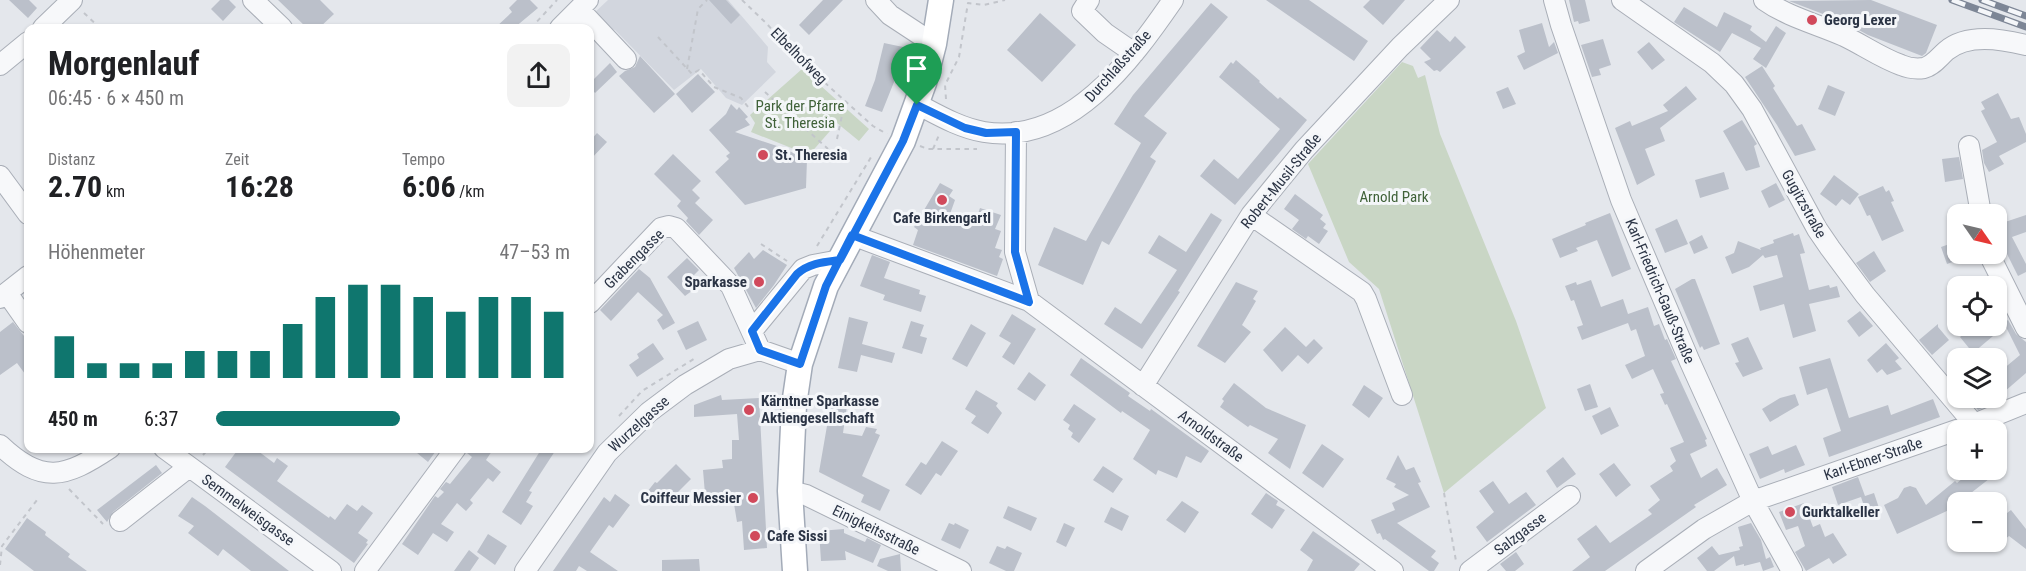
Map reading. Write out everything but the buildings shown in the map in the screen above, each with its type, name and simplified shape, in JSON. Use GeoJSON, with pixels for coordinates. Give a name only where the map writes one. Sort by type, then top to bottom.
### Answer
{"type":"FeatureCollection","features":[{"type":"Feature","properties":{"kind":"main road"},"geometry":{"type":"LineString","coordinates":[[795,571],[790,491],[794,405],[800,364],[826,286],[852,235],[894,137],[917,105],[934,44],[941,0]]}},
{"type":"Feature","properties":{"kind":"street"},"geometry":{"type":"LineString","coordinates":[[253,0],[278,24]]}},
{"type":"Feature","properties":{"kind":"street"},"geometry":{"type":"LineString","coordinates":[[876,0],[890,15],[934,44]]}},
{"type":"Feature","properties":{"kind":"street"},"geometry":{"type":"LineString","coordinates":[[1089,0],[1082,11],[1105,33],[1134,52]]}},
{"type":"Feature","properties":{"kind":"street","name":"Durchlaßstraße"},"geometry":{"type":"LineString","coordinates":[[917,105],[965,128],[986,133],[1040,129],[1071,113],[1102,87],[1134,52],[1173,0]]}},
{"type":"Feature","properties":{"kind":"street","name":"Robert-Musil-Straße"},"geometry":{"type":"LineString","coordinates":[[1143,386],[1251,215],[1304,150],[1400,47],[1449,0]]}},
{"type":"Feature","properties":{"kind":"street","name":"Karl-Friedrich-Gauß-Straße"},"geometry":{"type":"LineString","coordinates":[[1554,0],[1621,200],[1690,362],[1753,501],[1792,571]]}},
{"type":"Feature","properties":{"kind":"street","name":"Gugitzstraße"},"geometry":{"type":"LineString","coordinates":[[1622,0],[1712,63],[1734,84],[1752,109],[1830,249],[1865,295],[1971,420]]}},
{"type":"Feature","properties":{"kind":"street"},"geometry":{"type":"LineString","coordinates":[[1764,0],[1779,9],[1844,36],[1902,66],[1926,67],[1936,61],[1946,50],[1969,40],[1988,39],[2026,45]]}},
{"type":"Feature","properties":{"kind":"street"},"geometry":{"type":"LineString","coordinates":[[45,24],[62,3]]}},
{"type":"Feature","properties":{"kind":"street"},"geometry":{"type":"LineString","coordinates":[[564,24],[583,3],[626,59]]}},
{"type":"Feature","properties":{"kind":"street"},"geometry":{"type":"LineString","coordinates":[[0,65],[24,45]]}},
{"type":"Feature","properties":{"kind":"street"},"geometry":{"type":"LineString","coordinates":[[1016,132],[1015,252],[1029,302]]}},
{"type":"Feature","properties":{"kind":"street"},"geometry":{"type":"LineString","coordinates":[[1969,146],[1979,204]]}},
{"type":"Feature","properties":{"kind":"street"},"geometry":{"type":"LineString","coordinates":[[0,176],[24,209]]}},
{"type":"Feature","properties":{"kind":"street"},"geometry":{"type":"LineString","coordinates":[[1251,215],[1362,292],[1402,395]]}},
{"type":"Feature","properties":{"kind":"street","name":"Grabengasse"},"geometry":{"type":"LineString","coordinates":[[594,299],[661,228],[669,226],[676,228],[731,286],[760,350]]}},
{"type":"Feature","properties":{"kind":"street","name":"Arnoldstraße"},"geometry":{"type":"LineString","coordinates":[[852,235],[1029,302],[1393,571]]}},
{"type":"Feature","properties":{"kind":"street"},"geometry":{"type":"LineString","coordinates":[[752,331],[797,274],[798,266],[840,260]]}},
{"type":"Feature","properties":{"kind":"street"},"geometry":{"type":"LineString","coordinates":[[1994,264],[2026,328]]}},
{"type":"Feature","properties":{"kind":"street"},"geometry":{"type":"LineString","coordinates":[[24,279],[3,296],[24,319]]}},
{"type":"Feature","properties":{"kind":"street"},"geometry":{"type":"LineString","coordinates":[[760,350],[800,364]]}},
{"type":"Feature","properties":{"kind":"street","name":"Wurzelgasse"},"geometry":{"type":"LineString","coordinates":[[525,571],[607,453],[624,434],[685,385],[729,359],[760,350]]}},
{"type":"Feature","properties":{"kind":"street","name":"Karl-Ebner-Straße"},"geometry":{"type":"LineString","coordinates":[[1984,420],[2026,403]]}},
{"type":"Feature","properties":{"kind":"street","name":"Karl-Ebner-Straße"},"geometry":{"type":"LineString","coordinates":[[1646,571],[1704,529],[1753,501],[1947,433]]}},
{"type":"Feature","properties":{"kind":"street"},"geometry":{"type":"LineString","coordinates":[[0,445],[16,460],[34,486],[55,473],[73,469],[101,453]]}},
{"type":"Feature","properties":{"kind":"street","name":"Semmelweisgasse"},"geometry":{"type":"LineString","coordinates":[[171,453],[331,571]]}},
{"type":"Feature","properties":{"kind":"street"},"geometry":{"type":"LineString","coordinates":[[365,571],[452,453]]}},
{"type":"Feature","properties":{"kind":"street"},"geometry":{"type":"LineString","coordinates":[[120,521],[189,467]]}},
{"type":"Feature","properties":{"kind":"street","name":"Einigkeitsstraße"},"geometry":{"type":"LineString","coordinates":[[790,491],[806,495],[961,571]]}},
{"type":"Feature","properties":{"kind":"street","name":"Salzgasse"},"geometry":{"type":"LineString","coordinates":[[1470,571],[1570,496]]}},
{"type":"Feature","properties":{"kind":"path"},"geometry":{"type":"LineString","coordinates":[[535,24],[557,0]]}},
{"type":"Feature","properties":{"kind":"path"},"geometry":{"type":"LineString","coordinates":[[687,69],[698,9],[707,0]]}},
{"type":"Feature","properties":{"kind":"path","name":"Elbelhofweg"},"geometry":{"type":"LineString","coordinates":[[742,0],[804,64],[845,101],[873,126],[894,137]]}},
{"type":"Feature","properties":{"kind":"path"},"geometry":{"type":"LineString","coordinates":[[933,149],[949,105],[944,96],[945,85],[958,57],[969,3],[984,5],[1005,0]]}},
{"type":"Feature","properties":{"kind":"path"},"geometry":{"type":"LineString","coordinates":[[62,3],[94,24]]}},
{"type":"Feature","properties":{"kind":"path"},"geometry":{"type":"LineString","coordinates":[[658,37],[692,74],[699,69],[714,87],[741,98],[748,107]]}},
{"type":"Feature","properties":{"kind":"path"},"geometry":{"type":"LineString","coordinates":[[765,92],[828,148]]}},
{"type":"Feature","properties":{"kind":"path"},"geometry":{"type":"LineString","coordinates":[[837,139],[845,101]]}},
{"type":"Feature","properties":{"kind":"path"},"geometry":{"type":"LineString","coordinates":[[894,137],[933,149],[980,149]]}},
{"type":"Feature","properties":{"kind":"path"},"geometry":{"type":"LineString","coordinates":[[761,244],[798,266],[874,152]]}},
{"type":"Feature","properties":{"kind":"path"},"geometry":{"type":"LineString","coordinates":[[0,565],[2,546],[34,486]]}},
{"type":"Feature","properties":{"kind":"path"},"geometry":{"type":"LineString","coordinates":[[69,489],[96,519],[109,528],[120,521]]}},
{"type":"Feature","properties":{"kind":"path"},"geometry":{"type":"LineString","coordinates":[[1444,493],[1458,571]]}},
{"type":"Feature","properties":{"kind":"shaded area"},"geometry":{"type":"Polygon","coordinates":[[[608,0],[728,0],[768,47],[767,62],[776,72],[742,105],[726,98],[701,69],[674,90],[615,30],[604,27],[592,15],[608,0]]]}},
{"type":"Feature","properties":{"kind":"green space","name":"Arnold Park"},"geometry":{"type":"Polygon","coordinates":[[[1402,62],[1413,66],[1418,78],[1425,75],[1440,134],[1516,321],[1546,408],[1444,493],[1379,289],[1349,262],[1308,164],[1402,62]]]}},
{"type":"Feature","properties":{"kind":"green space","name":"Park der Pfarre St. Theresia"},"geometry":{"type":"Polygon","coordinates":[[[802,69],[869,129],[859,141],[837,123],[809,155],[751,132],[755,123],[750,115],[802,69]]]}},
{"type":"Feature","properties":{"kind":"railway"},"geometry":{"type":"LineString","coordinates":[[1952,0],[2026,27]]}},
{"type":"Feature","properties":{"kind":"railway"},"geometry":{"type":"LineString","coordinates":[[1982,0],[2026,16]]}},
{"type":"Feature","properties":{"kind":"place","name":"Georg Lexer"},"geometry":{"type":"Point","coordinates":[1812,20]}},
{"type":"Feature","properties":{"kind":"place","name":"St. Theresia"},"geometry":{"type":"Point","coordinates":[763,155]}},
{"type":"Feature","properties":{"kind":"place","name":"Cafe Birkengartl"},"geometry":{"type":"Point","coordinates":[942,200]}},
{"type":"Feature","properties":{"kind":"place","name":"Sparkasse"},"geometry":{"type":"Point","coordinates":[759,282]}},
{"type":"Feature","properties":{"kind":"place","name":"Kärntner Sparkasse Aktiengesellschaft"},"geometry":{"type":"Point","coordinates":[749,410]}},
{"type":"Feature","properties":{"kind":"place","name":"Coiffeur Messier"},"geometry":{"type":"Point","coordinates":[753,498]}},
{"type":"Feature","properties":{"kind":"place","name":"Gurktalkeller"},"geometry":{"type":"Point","coordinates":[1790,512]}},
{"type":"Feature","properties":{"kind":"place","name":"Cafe Sissi"},"geometry":{"type":"Point","coordinates":[755,536]}},
{"type":"Feature","properties":{"kind":"route"},"geometry":{"type":"LineString","coordinates":[[917,105],[903,141],[852,235],[840,260],[813,265],[803,268],[797,274],[752,331],[760,350],[800,364],[826,286],[852,235],[1029,302],[1015,252],[1016,132],[986,133],[965,128],[917,105]]}}]}
